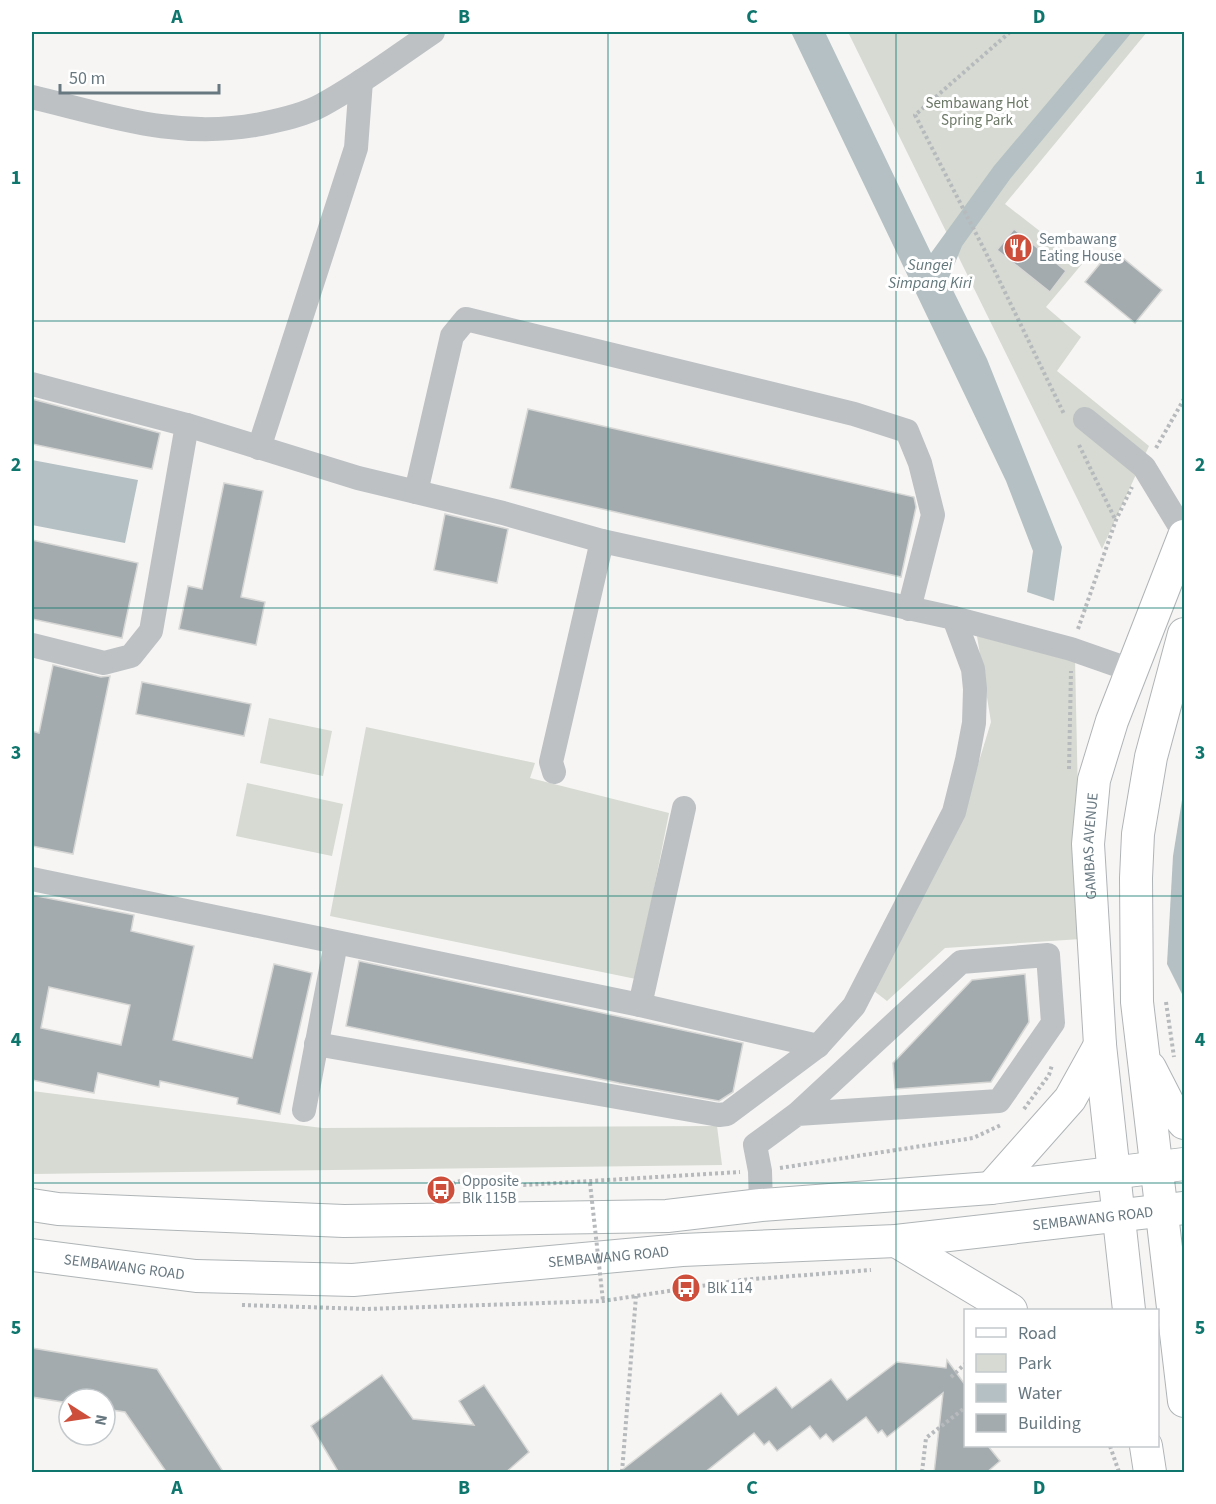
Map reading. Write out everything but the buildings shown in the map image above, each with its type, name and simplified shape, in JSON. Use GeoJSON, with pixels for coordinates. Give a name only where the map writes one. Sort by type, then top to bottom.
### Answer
{"type":"FeatureCollection","features":[{"type":"Feature","properties":{"kind":"main road","name":"GAMBAS AVENUE"},"geometry":{"type":"LineString","coordinates":[[1129,1309],[1100,1045],[1088,844],[1094,780],[1131,670],[1185,535]]}},
{"type":"Feature","properties":{"kind":"main road"},"geometry":{"type":"LineString","coordinates":[[1185,634],[1151,757],[1138,834],[1137,1002],[1142,1051],[1170,1165],[1185,1401]]}},
{"type":"Feature","properties":{"kind":"main road"},"geometry":{"type":"LineString","coordinates":[[991,1188],[1070,1099],[1100,1045]]}},
{"type":"Feature","properties":{"kind":"main road"},"geometry":{"type":"LineString","coordinates":[[1142,1051],[1169,1105],[1185,1123]]}},
{"type":"Feature","properties":{"kind":"main road"},"geometry":{"type":"LineString","coordinates":[[32,1205],[58,1209],[344,1221],[667,1216],[761,1205],[991,1188],[1170,1165]]}},
{"type":"Feature","properties":{"kind":"main road","name":"SEMBAWANG ROAD"},"geometry":{"type":"LineString","coordinates":[[32,1255],[196,1276],[353,1280],[682,1250],[896,1240],[1173,1209]]}},
{"type":"Feature","properties":{"kind":"main road"},"geometry":{"type":"LineString","coordinates":[[896,1240],[1008,1309]]}},
{"type":"Feature","properties":{"kind":"main road"},"geometry":{"type":"LineString","coordinates":[[1146,1447],[1150,1473]]}},
{"type":"Feature","properties":{"kind":"lane"},"geometry":{"type":"LineString","coordinates":[[32,97],[162,129],[200,131],[239,128],[281,121],[320,106],[433,32]]}},
{"type":"Feature","properties":{"kind":"lane"},"geometry":{"type":"LineString","coordinates":[[259,448],[356,148],[361,81]]}},
{"type":"Feature","properties":{"kind":"lane"},"geometry":{"type":"LineString","coordinates":[[416,492],[452,336],[466,319],[523,332],[854,414],[907,431],[920,463],[933,515],[909,609]]}},
{"type":"Feature","properties":{"kind":"lane"},"geometry":{"type":"LineString","coordinates":[[32,384],[187,425],[358,478],[503,513],[602,541],[954,618],[1071,649],[1131,670]]}},
{"type":"Feature","properties":{"kind":"lane"},"geometry":{"type":"LineString","coordinates":[[32,645],[104,663],[131,656],[151,631],[187,425]]}},
{"type":"Feature","properties":{"kind":"lane"},"geometry":{"type":"LineString","coordinates":[[1076,426],[1144,467],[1185,535]]}},
{"type":"Feature","properties":{"kind":"lane"},"geometry":{"type":"LineString","coordinates":[[554,772],[551,762],[602,541]]}},
{"type":"Feature","properties":{"kind":"lane"},"geometry":{"type":"LineString","coordinates":[[316,1044],[719,1115],[728,1114],[818,1046],[854,1006],[954,812],[969,751],[975,689],[974,669],[954,618]]}},
{"type":"Feature","properties":{"kind":"lane"},"geometry":{"type":"LineString","coordinates":[[640,1005],[684,808]]}},
{"type":"Feature","properties":{"kind":"lane"},"geometry":{"type":"LineString","coordinates":[[32,879],[640,1005],[818,1046]]}},
{"type":"Feature","properties":{"kind":"lane"},"geometry":{"type":"LineString","coordinates":[[304,1110],[336,943]]}},
{"type":"Feature","properties":{"kind":"lane"},"geometry":{"type":"LineString","coordinates":[[761,1205],[760,1171],[755,1145],[797,1114],[961,962],[1048,955],[1053,1023],[999,1101],[797,1114]]}},
{"type":"Feature","properties":{"kind":"path"},"geometry":{"type":"LineString","coordinates":[[1010,32],[915,115],[1076,426],[1116,520]]}},
{"type":"Feature","properties":{"kind":"path"},"geometry":{"type":"LineString","coordinates":[[1069,778],[1071,649],[1116,520],[1144,467],[1185,399]]}},
{"type":"Feature","properties":{"kind":"path"},"geometry":{"type":"LineString","coordinates":[[1017,1117],[1049,1075],[1056,1054]]}},
{"type":"Feature","properties":{"kind":"path"},"geometry":{"type":"LineString","coordinates":[[465,1179],[524,1185],[590,1183],[760,1171],[973,1138],[1008,1121]]}},
{"type":"Feature","properties":{"kind":"path"},"geometry":{"type":"LineString","coordinates":[[590,1183],[603,1301],[741,1280],[874,1270]]}},
{"type":"Feature","properties":{"kind":"path"},"geometry":{"type":"LineString","coordinates":[[622,1473],[636,1296]]}},
{"type":"Feature","properties":{"kind":"path"},"geometry":{"type":"LineString","coordinates":[[951,1377],[964,1365]]}},
{"type":"Feature","properties":{"kind":"path"},"geometry":{"type":"LineString","coordinates":[[922,1473],[926,1438],[964,1409]]}},
{"type":"Feature","properties":{"kind":"path"},"geometry":{"type":"LineString","coordinates":[[1110,1447],[1119,1473]]}},
{"type":"Feature","properties":{"kind":"green space","name":"Sembawang Hot Spring Park"},"geometry":{"type":"Polygon","coordinates":[[[848,32],[1147,32],[1005,204],[1082,264],[1046,307],[1081,337],[1057,371],[1149,446],[1102,549],[848,32]]]}},
{"type":"Feature","properties":{"kind":"green space"},"geometry":{"type":"Polygon","coordinates":[[[977,636],[1075,658],[1081,939],[945,948],[887,1001],[874,991],[962,817],[991,722],[977,636]]]}},
{"type":"Feature","properties":{"kind":"green space"},"geometry":{"type":"Polygon","coordinates":[[[269,718],[332,731],[323,776],[260,763],[269,718]]]}},
{"type":"Feature","properties":{"kind":"green space"},"geometry":{"type":"Polygon","coordinates":[[[366,727],[535,763],[530,778],[669,813],[636,979],[330,916],[366,727]]]}},
{"type":"Feature","properties":{"kind":"green space"},"geometry":{"type":"Polygon","coordinates":[[[247,783],[343,804],[332,856],[236,836],[247,783]]]}},
{"type":"Feature","properties":{"kind":"green space"},"geometry":{"type":"Polygon","coordinates":[[[32,1091],[322,1128],[717,1126],[722,1165],[32,1174],[32,1091]]]}},
{"type":"Feature","properties":{"kind":"water","name":"Sungei Simpang Kiri"},"geometry":{"type":"Polygon","coordinates":[[[791,32],[825,32],[931,253],[994,166],[1107,32],[1132,32],[1010,179],[962,246],[948,280],[987,359],[1062,547],[1054,601],[1027,592],[1033,551],[1006,481],[791,32]]]}},
{"type":"Feature","properties":{"kind":"water"},"geometry":{"type":"Polygon","coordinates":[[[32,460],[138,480],[125,543],[32,525],[32,460]]]}},
{"type":"Feature","properties":{"kind":"water"},"geometry":{"type":"Polygon","coordinates":[[[1182,800],[1184,803],[1184,998],[1167,964],[1173,856],[1182,800]]]}},
{"type":"Feature","properties":{"kind":"place","name":"Sembawang Eating House"},"geometry":{"type":"Point","coordinates":[1018,248]}},
{"type":"Feature","properties":{"kind":"place","name":"Opposite Blk 115B"},"geometry":{"type":"Point","coordinates":[441,1190]}},
{"type":"Feature","properties":{"kind":"place","name":"Blk 114"},"geometry":{"type":"Point","coordinates":[686,1288]}}]}
